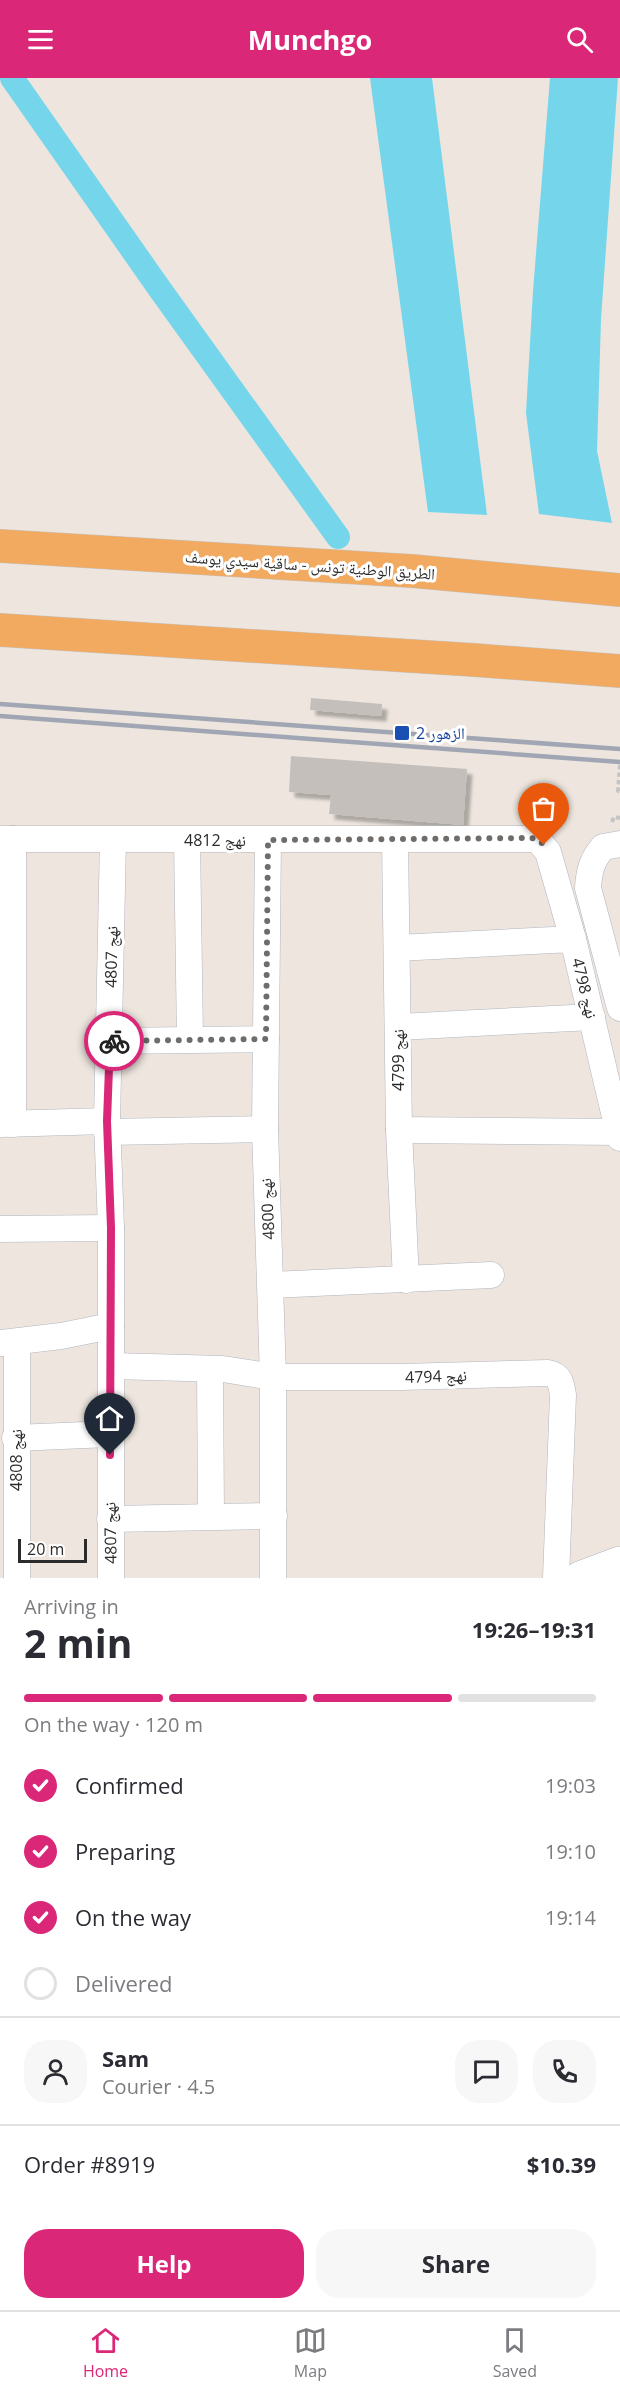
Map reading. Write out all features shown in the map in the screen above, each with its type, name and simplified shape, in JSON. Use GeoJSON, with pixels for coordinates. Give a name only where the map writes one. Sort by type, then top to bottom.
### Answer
{"type":"FeatureCollection","features":[{"type":"Feature","properties":{"kind":"highway","name":"الطريق الوطنية تونس - ساقية سيدي يوسف"},"geometry":{"type":"LineString","coordinates":[[0,546],[412,571],[620,590]]}},
{"type":"Feature","properties":{"kind":"highway"},"geometry":{"type":"LineString","coordinates":[[0,630],[620,671]]}},
{"type":"Feature","properties":{"kind":"main road"},"geometry":{"type":"LineString","coordinates":[[580,1578],[620,1563]]}},
{"type":"Feature","properties":{"kind":"street","name":"نهج 4812"},"geometry":{"type":"LineString","coordinates":[[6,839],[537,839],[548,852],[573,939]]}},
{"type":"Feature","properties":{"kind":"street"},"geometry":{"type":"LineString","coordinates":[[6,839],[6,1124],[265,1129]]}},
{"type":"Feature","properties":{"kind":"street","name":"نهج 4807"},"geometry":{"type":"LineString","coordinates":[[111,1578],[109,1434],[112,1366],[111,1228],[107,1126],[113,840]]}},
{"type":"Feature","properties":{"kind":"street"},"geometry":{"type":"LineString","coordinates":[[187,840],[190,1039]]}},
{"type":"Feature","properties":{"kind":"street","name":"نهج 4800"},"geometry":{"type":"LineString","coordinates":[[268,840],[265,1129],[273,1377],[273,1578]]}},
{"type":"Feature","properties":{"kind":"street","name":"نهج 4799"},"geometry":{"type":"LineString","coordinates":[[395,840],[399,1130],[406,1280]]}},
{"type":"Feature","properties":{"kind":"street"},"geometry":{"type":"LineString","coordinates":[[620,844],[603,847],[597,855],[590,869],[588,888],[620,1008]]}},
{"type":"Feature","properties":{"kind":"street","name":"نهج 4798"},"geometry":{"type":"LineString","coordinates":[[397,948],[573,939],[619,1135]]}},
{"type":"Feature","properties":{"kind":"street"},"geometry":{"type":"LineString","coordinates":[[398,1027],[592,1017]]}},
{"type":"Feature","properties":{"kind":"street"},"geometry":{"type":"LineString","coordinates":[[110,1041],[266,1039]]}},
{"type":"Feature","properties":{"kind":"street"},"geometry":{"type":"LineString","coordinates":[[399,1130],[619,1135]]}},
{"type":"Feature","properties":{"kind":"street"},"geometry":{"type":"LineString","coordinates":[[0,1229],[111,1228]]}},
{"type":"Feature","properties":{"kind":"street"},"geometry":{"type":"LineString","coordinates":[[271,1286],[491,1275]]}},
{"type":"Feature","properties":{"kind":"street"},"geometry":{"type":"LineString","coordinates":[[8,1343],[111,1326]]}},
{"type":"Feature","properties":{"kind":"street","name":"نهج 4808"},"geometry":{"type":"LineString","coordinates":[[8,1343],[10,1455],[16,1578]]}},
{"type":"Feature","properties":{"kind":"street","name":"نهج 4794"},"geometry":{"type":"LineString","coordinates":[[112,1366],[238,1370],[273,1377],[401,1377],[548,1372],[555,1374],[561,1381],[563,1395],[556,1578]]}},
{"type":"Feature","properties":{"kind":"street"},"geometry":{"type":"LineString","coordinates":[[210,1369],[211,1516]]}},
{"type":"Feature","properties":{"kind":"street"},"geometry":{"type":"LineString","coordinates":[[10,1455],[109,1434]]}},
{"type":"Feature","properties":{"kind":"street"},"geometry":{"type":"LineString","coordinates":[[110,1519],[274,1516]]}},
{"type":"Feature","properties":{"kind":"path"},"geometry":{"type":"LineString","coordinates":[[619,791],[620,765]]}},
{"type":"Feature","properties":{"kind":"path"},"geometry":{"type":"LineString","coordinates":[[614,817],[620,818]]}},
{"type":"Feature","properties":{"kind":"water"},"geometry":{"type":"Polygon","coordinates":[[[370,78],[432,78],[487,515],[428,512],[370,78]]]}},
{"type":"Feature","properties":{"kind":"water"},"geometry":{"type":"Polygon","coordinates":[[[550,78],[618,78],[601,319],[597,451],[612,523],[539,514],[526,413],[550,78]]]}},
{"type":"Feature","properties":{"kind":"building"},"geometry":{"type":"Polygon","coordinates":[[[311,698],[382,704],[381,716],[310,710],[311,698]]]}},
{"type":"Feature","properties":{"kind":"building","name":"الزهور 2"},"geometry":{"type":"Polygon","coordinates":[[[291,756],[467,769],[463,825],[329,814],[331,795],[289,792],[291,756]]]}},
{"type":"Feature","properties":{"kind":"waterway"},"geometry":{"type":"LineString","coordinates":[[12,78],[338,537]]}},
{"type":"Feature","properties":{"kind":"railway"},"geometry":{"type":"LineString","coordinates":[[0,704],[620,749]]}},
{"type":"Feature","properties":{"kind":"railway"},"geometry":{"type":"LineString","coordinates":[[0,716],[620,762]]}},
{"type":"Feature","properties":{"kind":"way so far"},"geometry":{"type":"LineString","coordinates":[[114,1041],[266,1039],[268,840],[530,838],[541,841],[544,845]]}},
{"type":"Feature","properties":{"kind":"place","name":"الزهور 2"},"geometry":{"type":"Point","coordinates":[402,733]}},
{"type":"Feature","properties":{"kind":"route"},"geometry":{"type":"LineString","coordinates":[[110,1455],[111,1228],[107,1121],[110,1041],[114,1041]]}}]}
